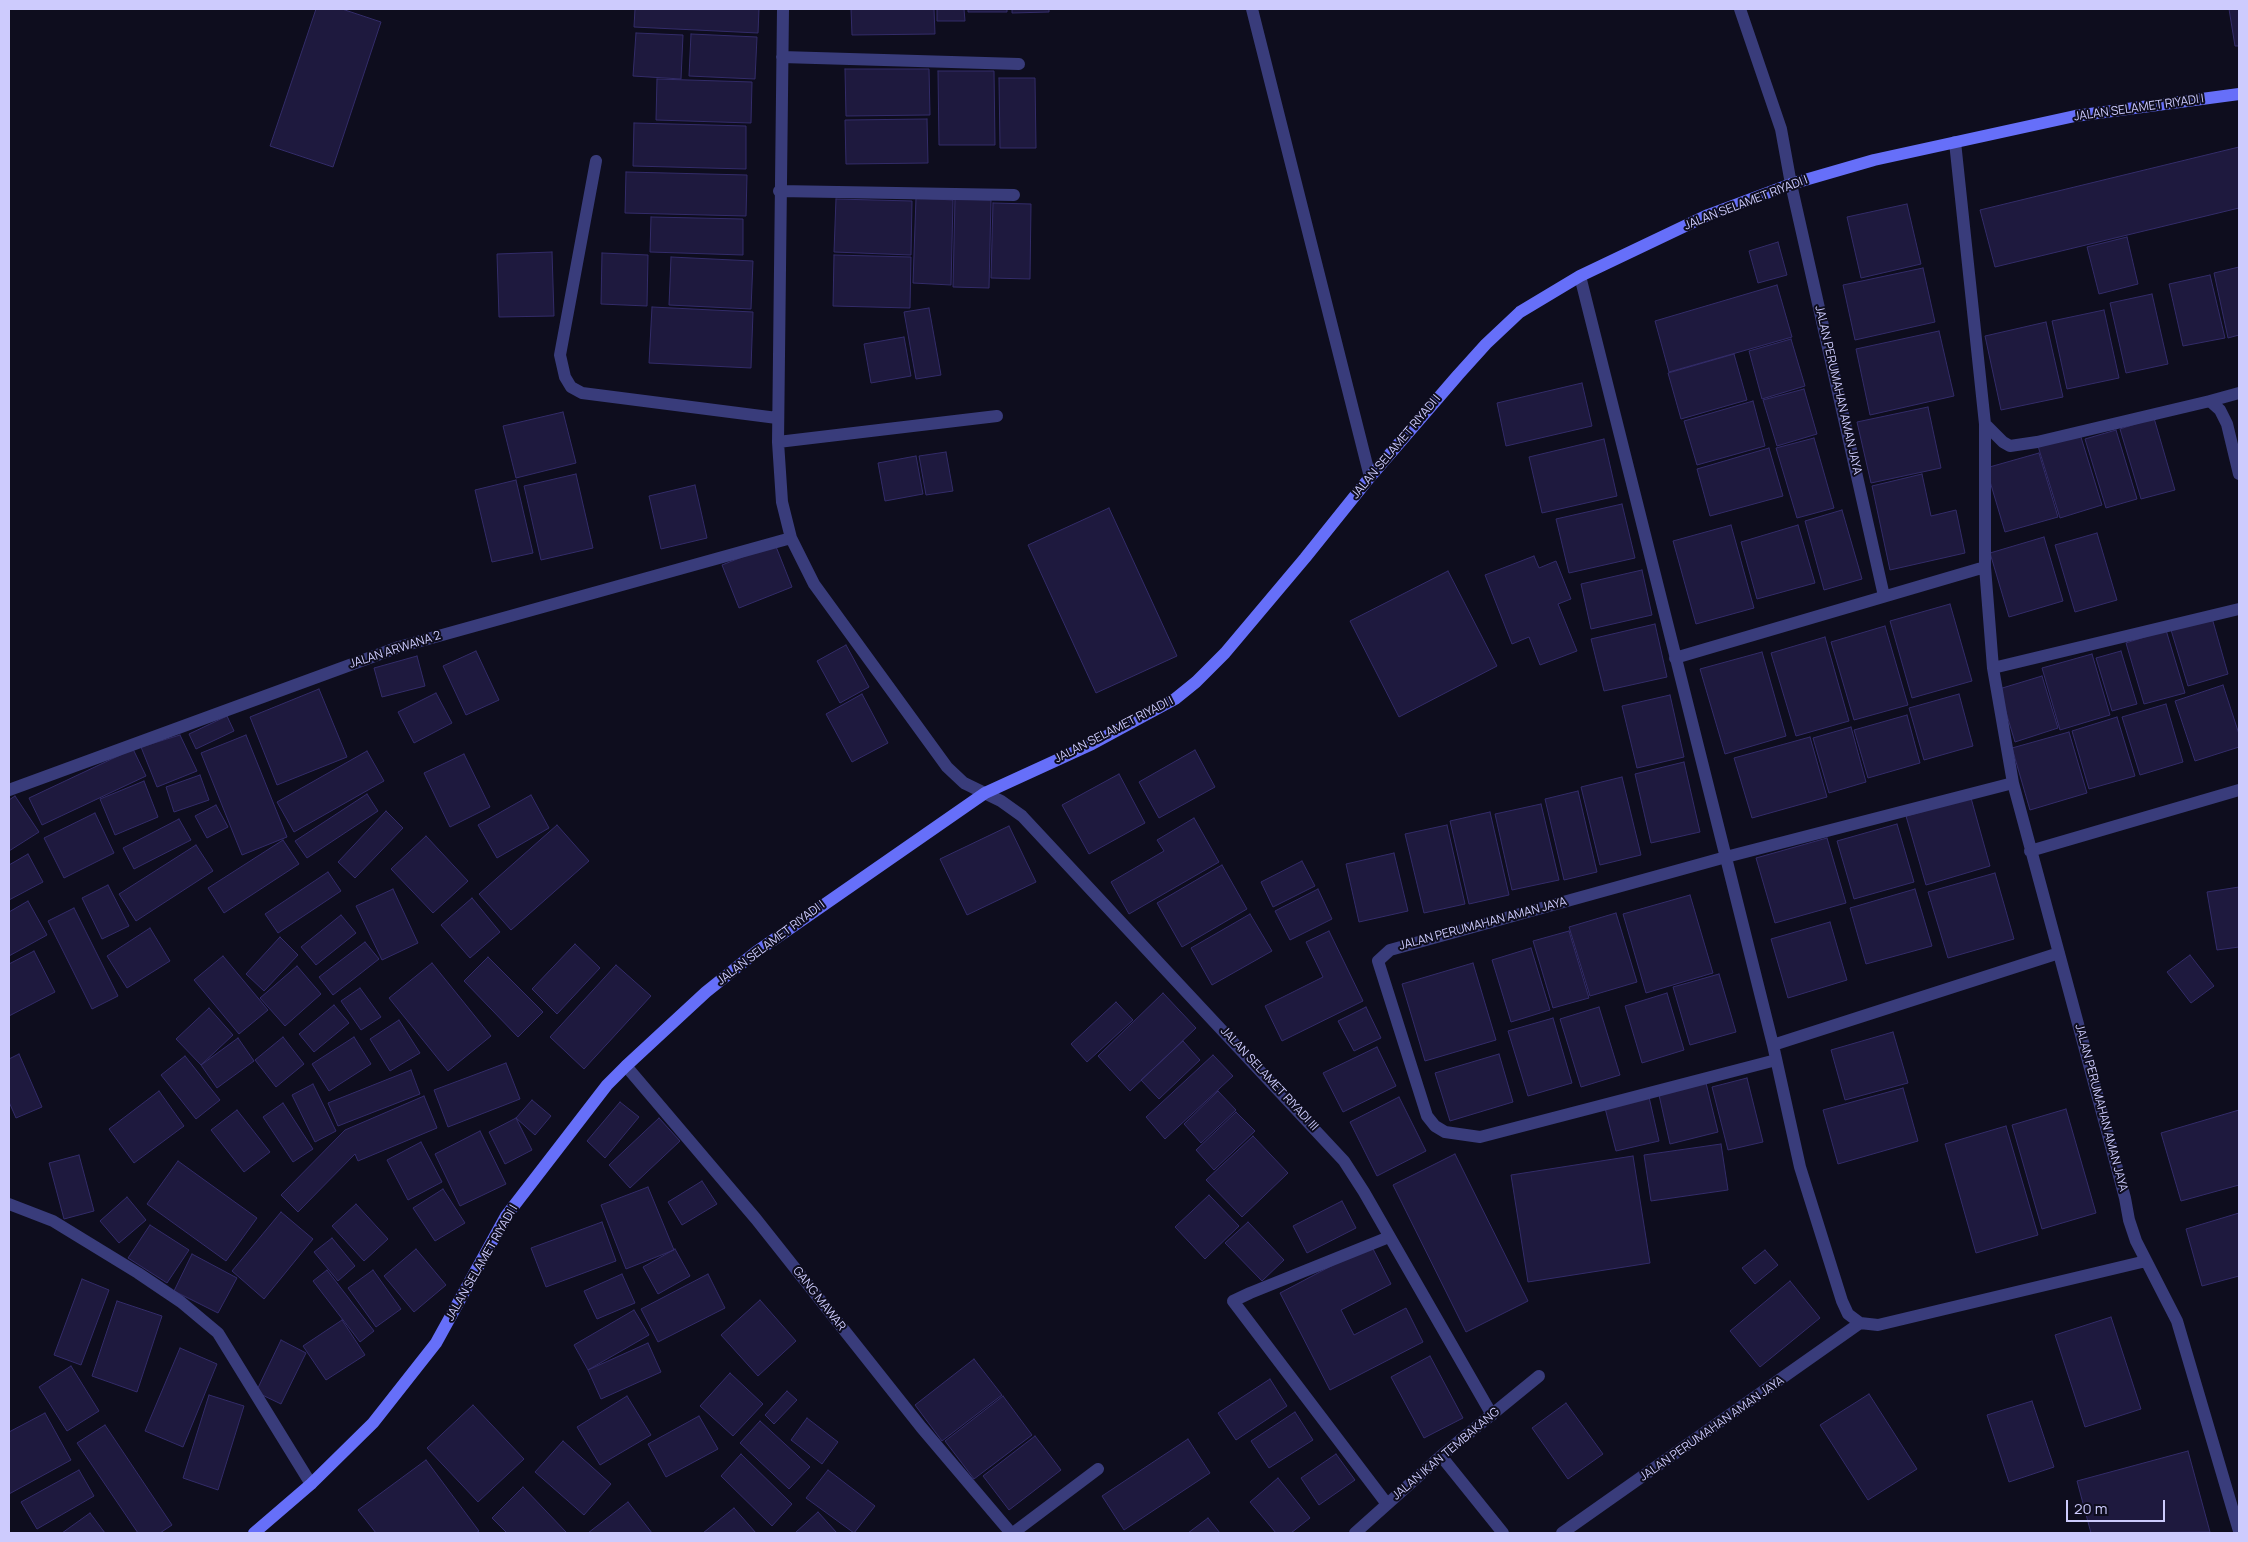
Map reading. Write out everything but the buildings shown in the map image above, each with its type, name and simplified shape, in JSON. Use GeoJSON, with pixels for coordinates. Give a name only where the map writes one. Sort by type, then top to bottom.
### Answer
{"type":"FeatureCollection","features":[{"type":"Feature","properties":{"kind":"main road","name":"JALAN SELAMET RIYADI I"},"geometry":{"type":"LineString","coordinates":[[254,1533],[311,1484],[373,1423],[436,1343],[506,1216],[607,1085],[626,1066],[706,992],[756,952],[984,793],[1092,744],[1175,699],[1196,682],[1225,653],[1370,477],[1486,344],[1520,312],[1580,276],[1708,216],[1791,184],[1874,160],[2075,116],[2239,94]]}},
{"type":"Feature","properties":{"kind":"street","name":"JALAN SELAMET RIYADI III"},"geometry":{"type":"LineString","coordinates":[[783,9],[779,191],[778,442],[782,502],[790,538],[814,584],[947,767],[964,783],[1000,801],[1022,816],[1344,1161],[1492,1415]]}},
{"type":"Feature","properties":{"kind":"street"},"geometry":{"type":"LineString","coordinates":[[1252,9],[1370,477]]}},
{"type":"Feature","properties":{"kind":"street","name":"JALAN PERUMAHAN AMAN JAYA"},"geometry":{"type":"LineString","coordinates":[[1740,9],[1781,129],[1791,184],[1884,596]]}},
{"type":"Feature","properties":{"kind":"street"},"geometry":{"type":"LineString","coordinates":[[782,57],[1019,64]]}},
{"type":"Feature","properties":{"kind":"street","name":"JALAN PERUMAHAN AMAN JAYA"},"geometry":{"type":"LineString","coordinates":[[1955,142],[1985,424],[1985,567],[1993,668],[2014,783],[2030,851],[2125,1198],[2129,1220],[2136,1241],[2178,1321],[2239,1531]]}},
{"type":"Feature","properties":{"kind":"street"},"geometry":{"type":"LineString","coordinates":[[596,161],[560,355],[571,387],[582,393],[778,418]]}},
{"type":"Feature","properties":{"kind":"street"},"geometry":{"type":"LineString","coordinates":[[779,191],[1014,195]]}},
{"type":"Feature","properties":{"kind":"street"},"geometry":{"type":"LineString","coordinates":[[1580,276],[1773,1045],[1800,1167],[1842,1301],[1848,1314],[1860,1323],[1878,1325],[1898,1322],[2146,1261]]}},
{"type":"Feature","properties":{"kind":"street"},"geometry":{"type":"LineString","coordinates":[[1985,424],[2003,442],[2010,446],[2037,442],[2239,393]]}},
{"type":"Feature","properties":{"kind":"street"},"geometry":{"type":"LineString","coordinates":[[2210,401],[2220,410],[2227,424],[2239,474]]}},
{"type":"Feature","properties":{"kind":"street"},"geometry":{"type":"LineString","coordinates":[[778,442],[997,416]]}},
{"type":"Feature","properties":{"kind":"street","name":"JALAN ARWANA 2"},"geometry":{"type":"LineString","coordinates":[[9,790],[399,647],[790,538]]}},
{"type":"Feature","properties":{"kind":"street"},"geometry":{"type":"LineString","coordinates":[[1675,658],[1985,567]]}},
{"type":"Feature","properties":{"kind":"street"},"geometry":{"type":"LineString","coordinates":[[1993,668],[2239,609]]}},
{"type":"Feature","properties":{"kind":"street","name":"JALAN PERUMAHAN AMAN JAYA"},"geometry":{"type":"LineString","coordinates":[[1776,1060],[1480,1137],[1457,1135],[1445,1132],[1427,1116],[1378,961],[1390,950],[1726,857],[2014,783]]}},
{"type":"Feature","properties":{"kind":"street"},"geometry":{"type":"LineString","coordinates":[[2030,851],[2239,790]]}},
{"type":"Feature","properties":{"kind":"street"},"geometry":{"type":"LineString","coordinates":[[1773,1045],[2059,953]]}},
{"type":"Feature","properties":{"kind":"street","name":"GANG MAWAR"},"geometry":{"type":"LineString","coordinates":[[626,1066],[756,1219],[921,1427],[1012,1533]]}},
{"type":"Feature","properties":{"kind":"street"},"geometry":{"type":"LineString","coordinates":[[9,1204],[53,1221],[138,1273],[182,1302],[218,1333],[311,1484]]}},
{"type":"Feature","properties":{"kind":"street"},"geometry":{"type":"LineString","coordinates":[[1387,1504],[1233,1301],[1250,1292],[1390,1237]]}},
{"type":"Feature","properties":{"kind":"street","name":"JALAN PERUMAHAN AMAN JAYA"},"geometry":{"type":"LineString","coordinates":[[1562,1533],[1860,1323]]}},
{"type":"Feature","properties":{"kind":"street","name":"JALAN IKAN TEMBAKANG"},"geometry":{"type":"LineString","coordinates":[[1355,1533],[1441,1456],[1539,1376]]}},
{"type":"Feature","properties":{"kind":"street"},"geometry":{"type":"LineString","coordinates":[[1441,1456],[1503,1533]]}},
{"type":"Feature","properties":{"kind":"street"},"geometry":{"type":"LineString","coordinates":[[1012,1533],[1098,1468]]}}]}
